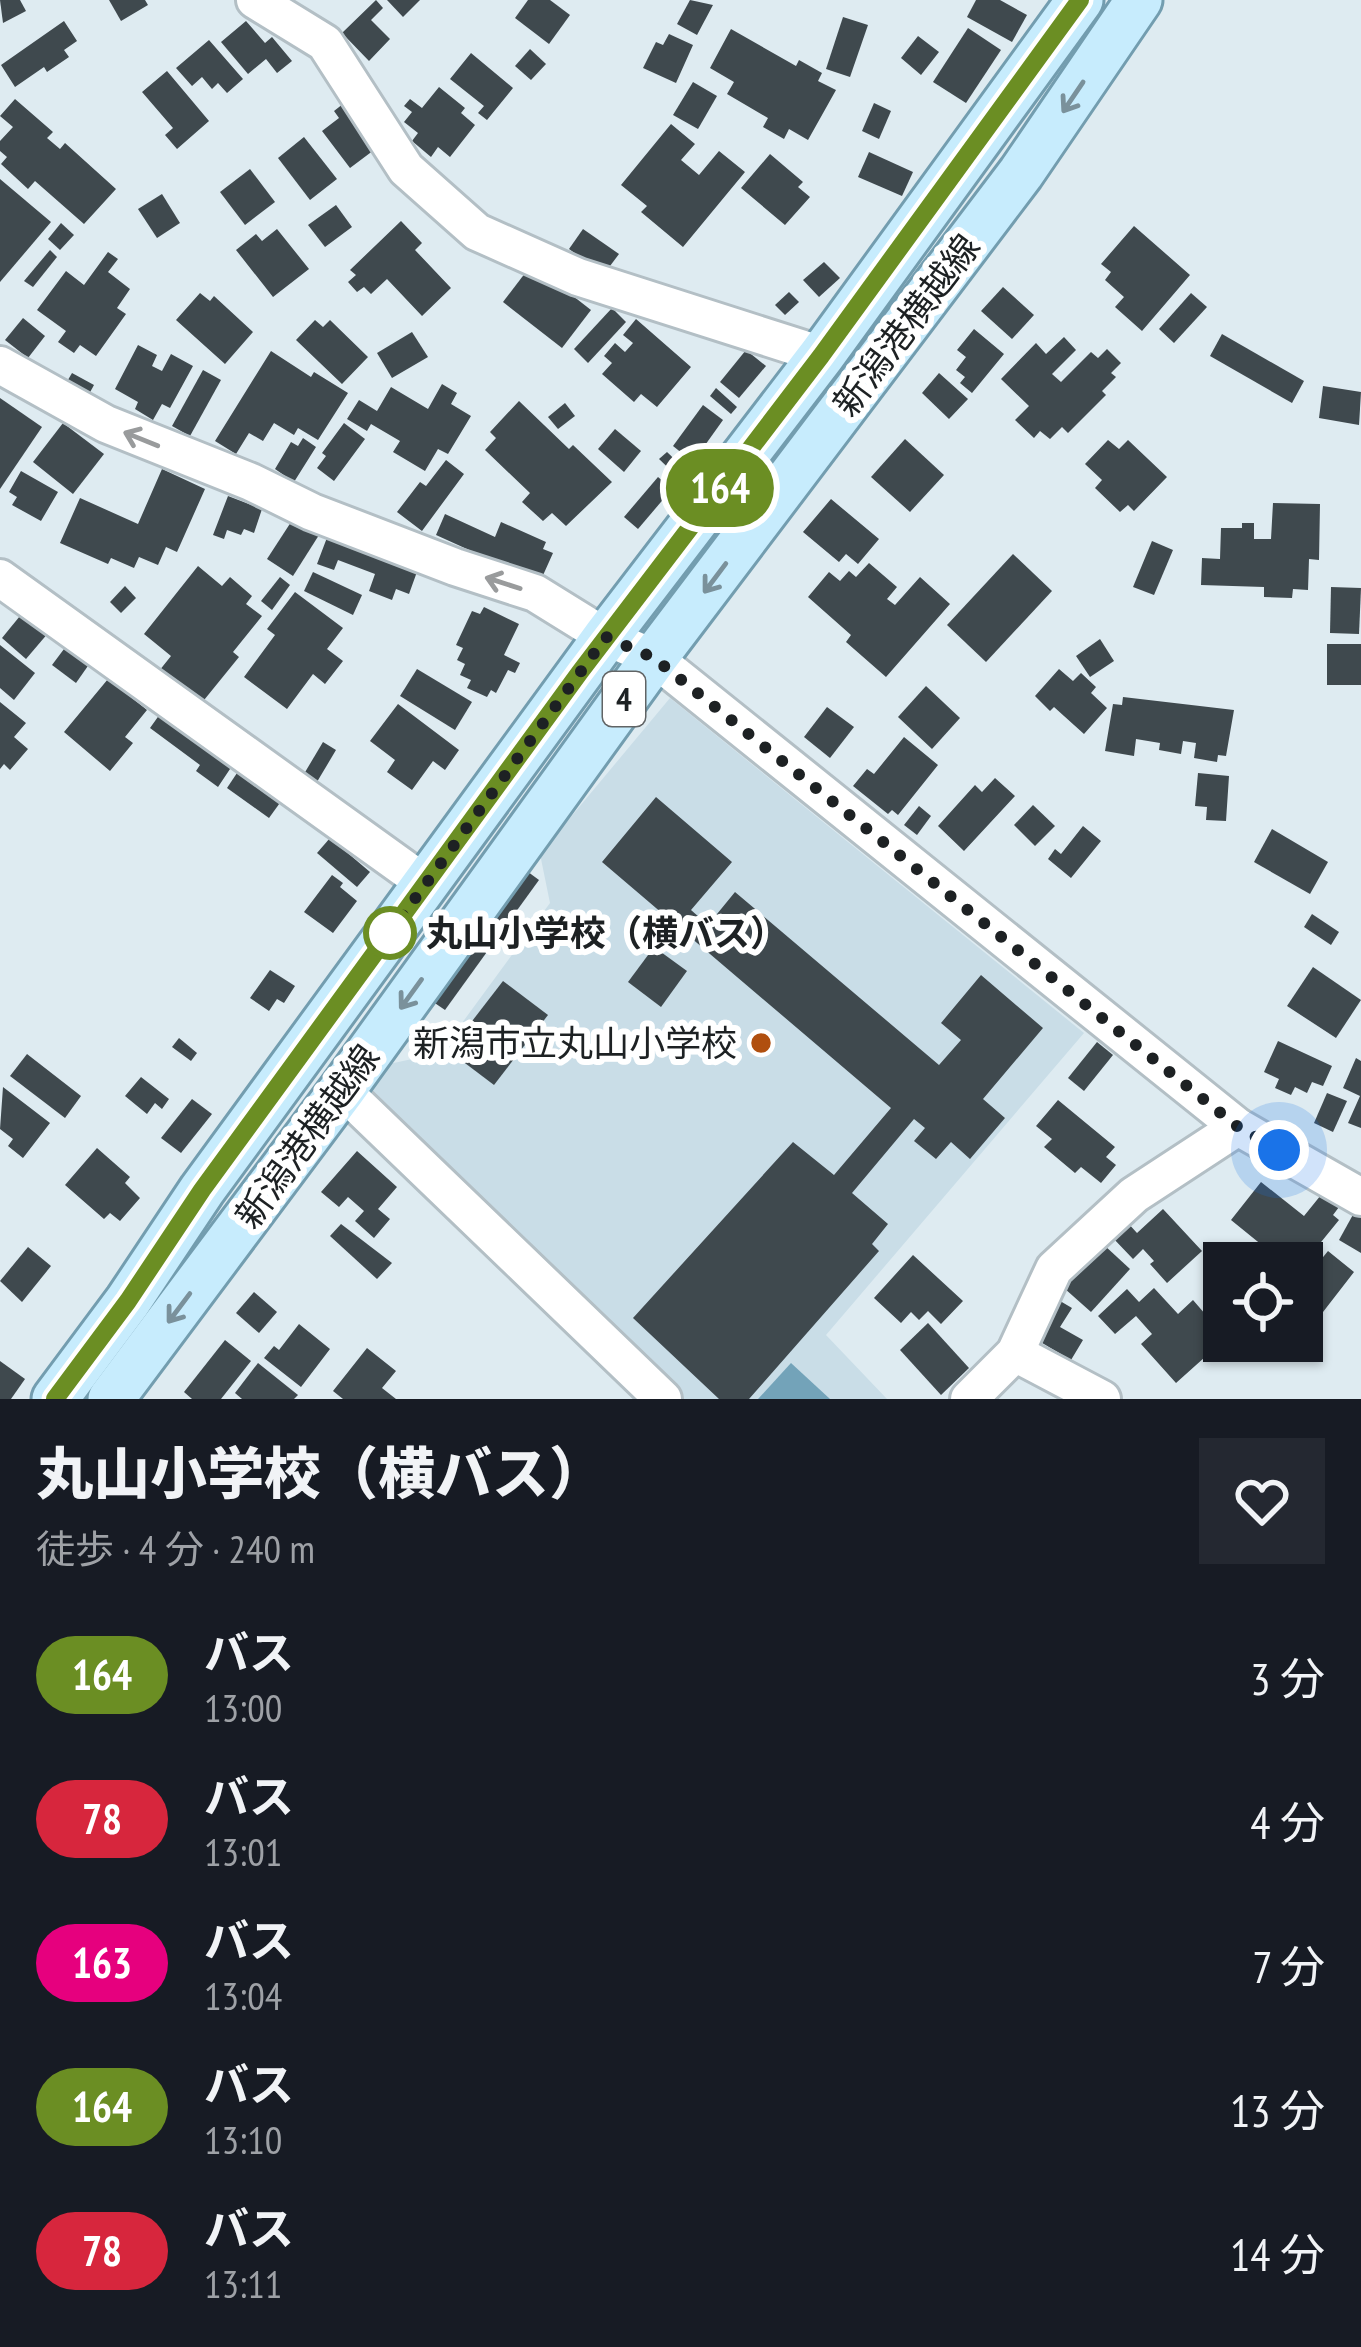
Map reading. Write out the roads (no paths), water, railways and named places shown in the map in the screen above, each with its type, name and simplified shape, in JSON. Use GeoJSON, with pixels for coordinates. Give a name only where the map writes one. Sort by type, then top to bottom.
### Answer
{"type":"FeatureCollection","features":[{"type":"Feature","properties":{"kind":"main road","name":"新潟港横越線"},"geometry":{"type":"LineString","coordinates":[[55,1399],[606,637],[821,356],[1080,0]]}},
{"type":"Feature","properties":{"kind":"main road","name":"新潟港横越線"},"geometry":{"type":"LineString","coordinates":[[118,1396],[654,658],[1022,172],[1139,0]]}},
{"type":"Feature","properties":{"kind":"street"},"geometry":{"type":"LineString","coordinates":[[255,0],[325,43],[406,169],[477,232],[578,278],[821,356]]}},
{"type":"Feature","properties":{"kind":"street"},"geometry":{"type":"LineString","coordinates":[[0,365],[106,424],[251,482],[312,512],[535,593],[606,637],[654,658],[1238,1127],[1361,1197]]}},
{"type":"Feature","properties":{"kind":"street"},"geometry":{"type":"LineString","coordinates":[[0,578],[426,884]]}},
{"type":"Feature","properties":{"kind":"street"},"geometry":{"type":"LineString","coordinates":[[341,1090],[663,1399]]}},
{"type":"Feature","properties":{"kind":"street"},"geometry":{"type":"LineString","coordinates":[[969,1399],[1015,1353],[1054,1269],[1134,1196],[1238,1127]]}},
{"type":"Feature","properties":{"kind":"street"},"geometry":{"type":"LineString","coordinates":[[1015,1353],[1102,1399]]}},
{"type":"Feature","properties":{"kind":"water"},"geometry":{"type":"Polygon","coordinates":[[[791,1363],[830,1399],[758,1399],[791,1363]]]}},
{"type":"Feature","properties":{"kind":"place","name":"丸山小学校（横バス）"},"geometry":{"type":"Point","coordinates":[390,933]}},
{"type":"Feature","properties":{"kind":"place","name":"新潟市立丸山小学校"},"geometry":{"type":"Point","coordinates":[761,1043]}}]}
